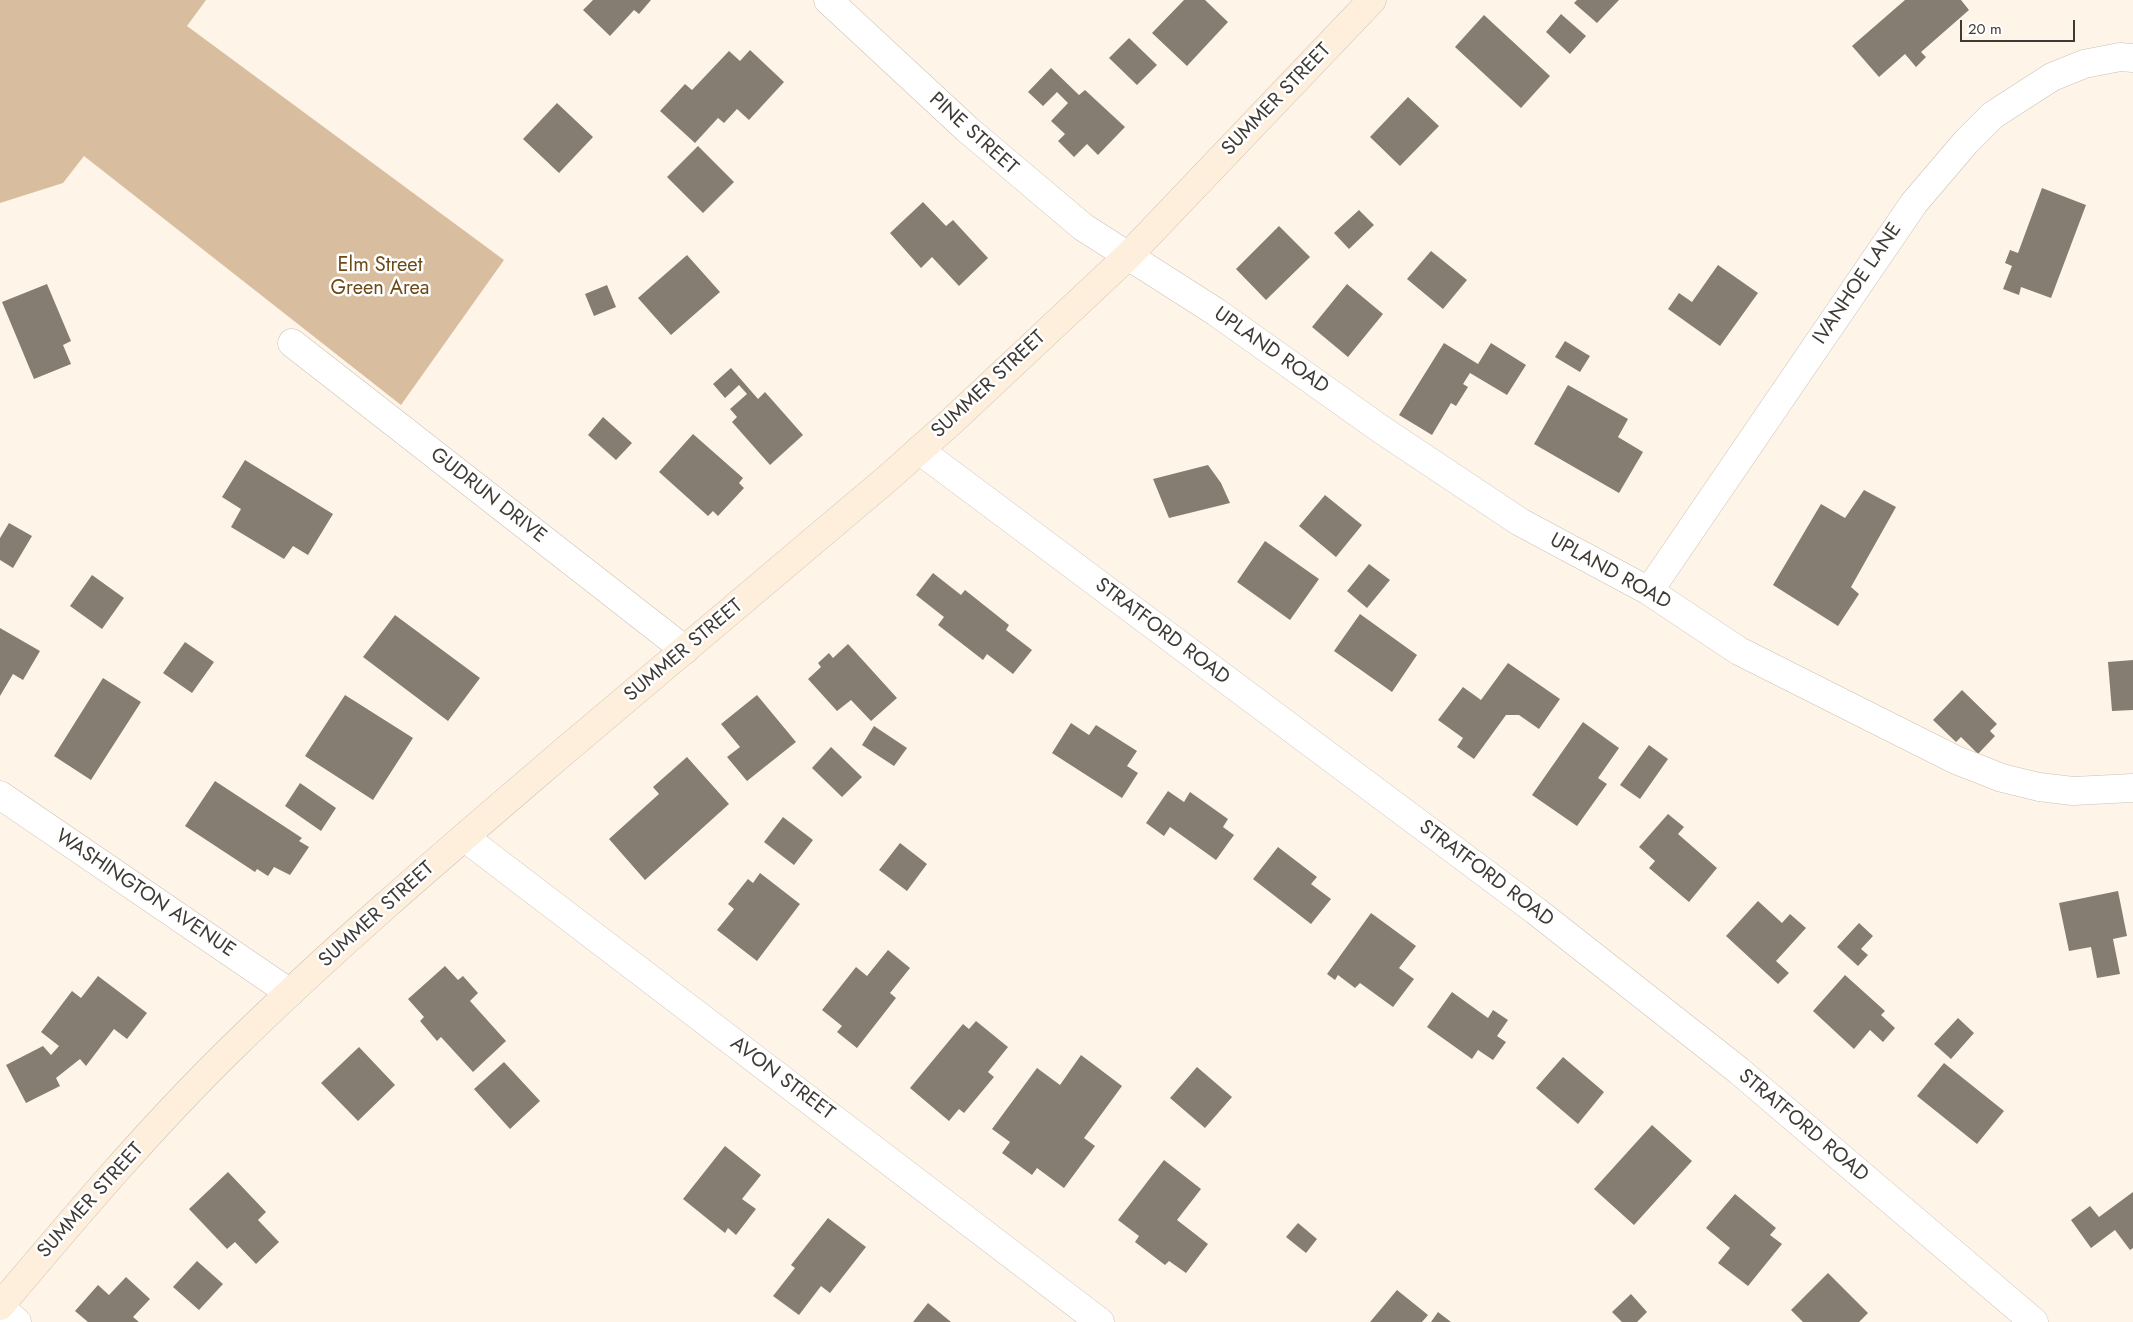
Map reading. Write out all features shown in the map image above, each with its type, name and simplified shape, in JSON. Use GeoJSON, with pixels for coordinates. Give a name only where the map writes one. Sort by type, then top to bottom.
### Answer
{"type":"FeatureCollection","features":[{"type":"Feature","properties":{"kind":"street","name":"PINE STREET"},"geometry":{"type":"LineString","coordinates":[[828,0],[921,88],[1031,184],[1083,227],[1128,256]]}},
{"type":"Feature","properties":{"kind":"street","name":"SUMMER STREET"},"geometry":{"type":"LineString","coordinates":[[0,1306],[118,1168],[231,1049],[290,993],[464,837],[919,450],[1128,256],[1372,0]]}},
{"type":"Feature","properties":{"kind":"street","name":"IVANHOE LANE"},"geometry":{"type":"LineString","coordinates":[[1649,591],[1914,203],[1966,142],[1993,115],[2052,77],[2084,64],[2120,57],[2133,58]]}},
{"type":"Feature","properties":{"kind":"street","name":"UPLAND ROAD"},"geometry":{"type":"LineString","coordinates":[[1128,256],[1216,312],[1382,430],[1520,522],[1649,591],[1739,651],[1956,760],[2002,778],[2039,788],[2073,791],[2133,788]]}},
{"type":"Feature","properties":{"kind":"street","name":"GUDRUN DRIVE"},"geometry":{"type":"LineString","coordinates":[[292,343],[685,650]]}},
{"type":"Feature","properties":{"kind":"street","name":"STRATFORD ROAD"},"geometry":{"type":"LineString","coordinates":[[919,450],[1536,911],[1738,1070],[2034,1322]]}},
{"type":"Feature","properties":{"kind":"street","name":"WASHINGTON AVENUE"},"geometry":{"type":"LineString","coordinates":[[0,795],[290,993]]}},
{"type":"Feature","properties":{"kind":"street","name":"AVON STREET"},"geometry":{"type":"LineString","coordinates":[[464,837],[1100,1322]]}},
{"type":"Feature","properties":{"kind":"street"},"geometry":{"type":"LineString","coordinates":[[0,1306],[17,1322]]}},
{"type":"Feature","properties":{"kind":"green space","name":"Elm Street Green Area"},"geometry":{"type":"Polygon","coordinates":[[[0,0],[206,0],[187,26],[504,260],[401,405],[84,156],[63,183],[0,203],[0,0]]]}},
{"type":"Feature","properties":{"kind":"building"},"geometry":{"type":"Polygon","coordinates":[[[593,0],[651,0],[639,14],[634,10],[610,36],[583,10],[593,0]]]}},
{"type":"Feature","properties":{"kind":"building"},"geometry":{"type":"Polygon","coordinates":[[[1184,0],[1205,0],[1228,22],[1187,66],[1152,33],[1184,0]]]}},
{"type":"Feature","properties":{"kind":"building"},"geometry":{"type":"Polygon","coordinates":[[[1577,0],[1619,0],[1597,23],[1574,3],[1577,0]]]}},
{"type":"Feature","properties":{"kind":"building"},"geometry":{"type":"Polygon","coordinates":[[[1905,0],[1961,0],[1969,10],[1921,52],[1926,57],[1916,67],[1905,54],[1879,77],[1852,46],[1905,0]]]}},
{"type":"Feature","properties":{"kind":"building"},"geometry":{"type":"Polygon","coordinates":[[[1561,14],[1586,36],[1570,54],[1546,32],[1561,14]]]}},
{"type":"Feature","properties":{"kind":"building"},"geometry":{"type":"Polygon","coordinates":[[[1484,15],[1550,76],[1521,108],[1455,47],[1484,15]]]}},
{"type":"Feature","properties":{"kind":"building"},"geometry":{"type":"Polygon","coordinates":[[[1129,38],[1157,65],[1137,85],[1109,58],[1129,38]]]}},
{"type":"Feature","properties":{"kind":"building"},"geometry":{"type":"Polygon","coordinates":[[[750,50],[784,82],[749,120],[737,109],[724,123],[718,118],[695,143],[660,111],[685,84],[692,90],[729,51],[740,61],[750,50]]]}},
{"type":"Feature","properties":{"kind":"building"},"geometry":{"type":"Polygon","coordinates":[[[1051,68],[1079,95],[1085,90],[1125,127],[1098,155],[1087,144],[1074,157],[1058,141],[1065,134],[1051,121],[1068,103],[1057,92],[1043,106],[1028,92],[1051,68]]]}},
{"type":"Feature","properties":{"kind":"building"},"geometry":{"type":"Polygon","coordinates":[[[1408,97],[1439,126],[1400,166],[1370,137],[1408,97]]]}},
{"type":"Feature","properties":{"kind":"building"},"geometry":{"type":"Polygon","coordinates":[[[557,103],[593,137],[559,173],[523,139],[557,103]]]}},
{"type":"Feature","properties":{"kind":"building"},"geometry":{"type":"Polygon","coordinates":[[[698,146],[734,182],[703,213],[667,177],[698,146]]]}},
{"type":"Feature","properties":{"kind":"building"},"geometry":{"type":"Polygon","coordinates":[[[2042,188],[2086,205],[2051,298],[2021,287],[2019,295],[2003,289],[2012,266],[2005,263],[2010,250],[2018,253],[2042,188]]]}},
{"type":"Feature","properties":{"kind":"building"},"geometry":{"type":"Polygon","coordinates":[[[923,202],[946,226],[953,220],[988,258],[959,286],[932,257],[921,268],[890,233],[923,202]]]}},
{"type":"Feature","properties":{"kind":"building"},"geometry":{"type":"Polygon","coordinates":[[[1359,210],[1374,225],[1349,249],[1334,233],[1359,210]]]}},
{"type":"Feature","properties":{"kind":"building"},"geometry":{"type":"Polygon","coordinates":[[[1279,226],[1310,257],[1266,300],[1236,269],[1279,226]]]}},
{"type":"Feature","properties":{"kind":"building"},"geometry":{"type":"Polygon","coordinates":[[[1431,251],[1467,280],[1443,309],[1407,279],[1431,251]]]}},
{"type":"Feature","properties":{"kind":"building"},"geometry":{"type":"Polygon","coordinates":[[[687,255],[720,292],[671,335],[638,298],[687,255]]]}},
{"type":"Feature","properties":{"kind":"building"},"geometry":{"type":"Polygon","coordinates":[[[1718,265],[1758,293],[1720,346],[1668,309],[1679,293],[1692,302],[1718,265]]]}},
{"type":"Feature","properties":{"kind":"building"},"geometry":{"type":"Polygon","coordinates":[[[47,284],[71,341],[63,345],[71,364],[34,379],[2,302],[47,284]]]}},
{"type":"Feature","properties":{"kind":"building"},"geometry":{"type":"Polygon","coordinates":[[[1347,284],[1383,314],[1348,357],[1312,327],[1347,284]]]}},
{"type":"Feature","properties":{"kind":"building"},"geometry":{"type":"Polygon","coordinates":[[[607,285],[616,307],[594,316],[585,294],[607,285]]]}},
{"type":"Feature","properties":{"kind":"building"},"geometry":{"type":"Polygon","coordinates":[[[1565,341],[1590,356],[1580,372],[1555,357],[1565,341]]]}},
{"type":"Feature","properties":{"kind":"building"},"geometry":{"type":"Polygon","coordinates":[[[1444,343],[1478,364],[1491,343],[1526,365],[1507,395],[1470,373],[1463,384],[1468,387],[1456,406],[1451,403],[1432,435],[1399,415],[1444,343]]]}},
{"type":"Feature","properties":{"kind":"building"},"geometry":{"type":"Polygon","coordinates":[[[731,368],[758,399],[765,392],[803,435],[770,465],[732,422],[737,417],[730,409],[747,394],[739,385],[725,398],[713,384],[731,368]]]}},
{"type":"Feature","properties":{"kind":"building"},"geometry":{"type":"Polygon","coordinates":[[[1568,385],[1628,419],[1618,437],[1643,452],[1619,493],[1534,444],[1568,385]]]}},
{"type":"Feature","properties":{"kind":"building"},"geometry":{"type":"Polygon","coordinates":[[[603,417],[632,443],[616,460],[588,435],[603,417]]]}},
{"type":"Feature","properties":{"kind":"building"},"geometry":{"type":"Polygon","coordinates":[[[693,434],[743,478],[739,483],[744,488],[718,516],[713,511],[708,516],[659,472],[693,434]]]}},
{"type":"Feature","properties":{"kind":"building"},"geometry":{"type":"Polygon","coordinates":[[[245,460],[333,514],[308,555],[293,546],[284,559],[231,527],[241,509],[222,497],[245,460]]]}},
{"type":"Feature","properties":{"kind":"building"},"geometry":{"type":"Polygon","coordinates":[[[1208,465],[1221,483],[1230,503],[1169,518],[1153,479],[1208,465]]]}},
{"type":"Feature","properties":{"kind":"building"},"geometry":{"type":"Polygon","coordinates":[[[1864,490],[1896,507],[1851,587],[1859,594],[1838,626],[1773,585],[1821,504],[1845,518],[1864,490]]]}},
{"type":"Feature","properties":{"kind":"building"},"geometry":{"type":"Polygon","coordinates":[[[1325,495],[1362,525],[1336,557],[1299,526],[1325,495]]]}},
{"type":"Feature","properties":{"kind":"building"},"geometry":{"type":"Polygon","coordinates":[[[9,523],[32,536],[13,568],[0,560],[0,538],[9,523]]]}},
{"type":"Feature","properties":{"kind":"building"},"geometry":{"type":"Polygon","coordinates":[[[1265,541],[1319,579],[1290,620],[1237,582],[1265,541]]]}},
{"type":"Feature","properties":{"kind":"building"},"geometry":{"type":"Polygon","coordinates":[[[1369,564],[1390,580],[1367,608],[1347,591],[1369,564]]]}},
{"type":"Feature","properties":{"kind":"building"},"geometry":{"type":"Polygon","coordinates":[[[933,573],[961,595],[965,590],[1009,625],[1006,630],[1032,650],[1013,674],[987,654],[983,660],[938,625],[944,617],[916,595],[933,573]]]}},
{"type":"Feature","properties":{"kind":"building"},"geometry":{"type":"Polygon","coordinates":[[[92,575],[124,598],[102,629],[70,606],[92,575]]]}},
{"type":"Feature","properties":{"kind":"building"},"geometry":{"type":"Polygon","coordinates":[[[1360,614],[1417,655],[1392,692],[1334,651],[1360,614]]]}},
{"type":"Feature","properties":{"kind":"building"},"geometry":{"type":"Polygon","coordinates":[[[395,615],[480,678],[448,721],[363,657],[395,615]]]}},
{"type":"Feature","properties":{"kind":"building"},"geometry":{"type":"Polygon","coordinates":[[[0,628],[40,651],[23,680],[13,674],[0,696],[0,628]]]}},
{"type":"Feature","properties":{"kind":"building"},"geometry":{"type":"Polygon","coordinates":[[[185,642],[214,662],[192,693],[163,673],[185,642]]]}},
{"type":"Feature","properties":{"kind":"building"},"geometry":{"type":"Polygon","coordinates":[[[848,644],[897,698],[871,721],[851,700],[837,711],[808,679],[821,667],[818,663],[829,653],[833,658],[848,644]]]}},
{"type":"Feature","properties":{"kind":"building"},"geometry":{"type":"Polygon","coordinates":[[[2133,660],[2133,710],[2112,711],[2108,662],[2133,660]]]}},
{"type":"Feature","properties":{"kind":"building"},"geometry":{"type":"Polygon","coordinates":[[[1508,663],[1560,699],[1539,729],[1519,715],[1506,715],[1474,759],[1457,747],[1463,738],[1438,720],[1463,687],[1481,700],[1508,663]]]}},
{"type":"Feature","properties":{"kind":"building"},"geometry":{"type":"Polygon","coordinates":[[[103,678],[141,702],[91,780],[54,756],[103,678]]]}},
{"type":"Feature","properties":{"kind":"building"},"geometry":{"type":"Polygon","coordinates":[[[1962,690],[1997,724],[1990,731],[1995,736],[1978,754],[1961,737],[1956,742],[1933,720],[1962,690]]]}},
{"type":"Feature","properties":{"kind":"building"},"geometry":{"type":"Polygon","coordinates":[[[345,695],[413,738],[373,800],[305,756],[345,695]]]}},
{"type":"Feature","properties":{"kind":"building"},"geometry":{"type":"Polygon","coordinates":[[[757,695],[796,742],[747,781],[727,757],[740,747],[721,724],[757,695]]]}},
{"type":"Feature","properties":{"kind":"building"},"geometry":{"type":"Polygon","coordinates":[[[1583,722],[1619,748],[1598,778],[1607,784],[1577,826],[1532,795],[1583,722]]]}},
{"type":"Feature","properties":{"kind":"building"},"geometry":{"type":"Polygon","coordinates":[[[1071,723],[1089,735],[1096,725],[1137,751],[1127,766],[1138,773],[1122,798],[1052,753],[1071,723]]]}},
{"type":"Feature","properties":{"kind":"building"},"geometry":{"type":"Polygon","coordinates":[[[874,726],[907,748],[894,766],[862,745],[874,726]]]}},
{"type":"Feature","properties":{"kind":"building"},"geometry":{"type":"Polygon","coordinates":[[[1649,745],[1668,759],[1640,799],[1620,785],[1649,745]]]}},
{"type":"Feature","properties":{"kind":"building"},"geometry":{"type":"Polygon","coordinates":[[[831,747],[862,777],[842,797],[812,768],[831,747]]]}},
{"type":"Feature","properties":{"kind":"building"},"geometry":{"type":"Polygon","coordinates":[[[687,757],[729,804],[645,880],[609,839],[659,794],[653,787],[687,757]]]}},
{"type":"Feature","properties":{"kind":"building"},"geometry":{"type":"Polygon","coordinates":[[[215,781],[302,838],[299,841],[309,847],[290,875],[274,867],[268,876],[257,869],[255,872],[185,826],[215,781]]]}},
{"type":"Feature","properties":{"kind":"building"},"geometry":{"type":"Polygon","coordinates":[[[300,783],[336,808],[321,831],[285,806],[300,783]]]}},
{"type":"Feature","properties":{"kind":"building"},"geometry":{"type":"Polygon","coordinates":[[[1168,791],[1184,802],[1190,792],[1228,819],[1223,827],[1234,835],[1216,860],[1170,827],[1164,836],[1146,823],[1168,791]]]}},
{"type":"Feature","properties":{"kind":"building"},"geometry":{"type":"Polygon","coordinates":[[[1668,814],[1684,827],[1678,834],[1717,868],[1689,902],[1649,868],[1655,861],[1639,847],[1668,814]]]}},
{"type":"Feature","properties":{"kind":"building"},"geometry":{"type":"Polygon","coordinates":[[[783,817],[813,840],[794,865],[764,842],[783,817]]]}},
{"type":"Feature","properties":{"kind":"building"},"geometry":{"type":"Polygon","coordinates":[[[900,843],[927,864],[907,891],[879,870],[900,843]]]}},
{"type":"Feature","properties":{"kind":"building"},"geometry":{"type":"Polygon","coordinates":[[[1278,847],[1317,877],[1311,884],[1331,899],[1311,924],[1253,879],[1278,847]]]}},
{"type":"Feature","properties":{"kind":"building"},"geometry":{"type":"Polygon","coordinates":[[[760,873],[800,904],[757,961],[717,930],[734,909],[728,904],[748,879],[753,883],[760,873]]]}},
{"type":"Feature","properties":{"kind":"building"},"geometry":{"type":"Polygon","coordinates":[[[2118,891],[2127,936],[2113,939],[2120,974],[2097,978],[2091,947],[2069,951],[2059,903],[2118,891]]]}},
{"type":"Feature","properties":{"kind":"building"},"geometry":{"type":"Polygon","coordinates":[[[1758,901],[1782,923],[1790,914],[1806,928],[1776,961],[1789,973],[1778,984],[1726,936],[1758,901]]]}},
{"type":"Feature","properties":{"kind":"building"},"geometry":{"type":"Polygon","coordinates":[[[1371,913],[1416,946],[1399,968],[1414,979],[1393,1007],[1360,983],[1355,988],[1338,975],[1335,980],[1327,974],[1371,913]]]}},
{"type":"Feature","properties":{"kind":"building"},"geometry":{"type":"Polygon","coordinates":[[[1859,923],[1873,936],[1861,949],[1868,955],[1858,966],[1837,947],[1859,923]]]}},
{"type":"Feature","properties":{"kind":"building"},"geometry":{"type":"Polygon","coordinates":[[[888,950],[910,968],[890,993],[896,998],[857,1048],[837,1032],[842,1026],[822,1010],[856,967],[867,976],[888,950]]]}},
{"type":"Feature","properties":{"kind":"building"},"geometry":{"type":"Polygon","coordinates":[[[445,966],[458,980],[463,976],[478,993],[470,1001],[506,1041],[473,1072],[441,1037],[437,1041],[420,1021],[424,1017],[408,999],[445,966]]]}},
{"type":"Feature","properties":{"kind":"building"},"geometry":{"type":"Polygon","coordinates":[[[1845,975],[1885,1011],[1881,1015],[1895,1028],[1883,1042],[1870,1030],[1854,1049],[1813,1011],[1845,975]]]}},
{"type":"Feature","properties":{"kind":"building"},"geometry":{"type":"Polygon","coordinates":[[[98,976],[147,1013],[127,1039],[114,1029],[86,1066],[80,1059],[56,1078],[60,1086],[26,1103],[6,1065],[43,1046],[51,1055],[59,1046],[41,1032],[72,991],[81,998],[98,976]]]}},
{"type":"Feature","properties":{"kind":"building"},"geometry":{"type":"Polygon","coordinates":[[[1452,992],[1488,1018],[1493,1010],[1508,1020],[1497,1036],[1506,1042],[1493,1060],[1478,1050],[1472,1059],[1427,1027],[1452,992]]]}},
{"type":"Feature","properties":{"kind":"building"},"geometry":{"type":"Polygon","coordinates":[[[1958,1018],[1974,1033],[1951,1059],[1934,1044],[1958,1018]]]}},
{"type":"Feature","properties":{"kind":"building"},"geometry":{"type":"Polygon","coordinates":[[[976,1021],[1008,1047],[988,1072],[994,1077],[964,1113],[959,1109],[949,1121],[910,1088],[963,1024],[969,1029],[976,1021]]]}},
{"type":"Feature","properties":{"kind":"building"},"geometry":{"type":"Polygon","coordinates":[[[359,1047],[395,1085],[358,1121],[321,1083],[359,1047]]]}},
{"type":"Feature","properties":{"kind":"building"},"geometry":{"type":"Polygon","coordinates":[[[1081,1055],[1122,1086],[1084,1138],[1095,1146],[1064,1188],[1037,1168],[1032,1175],[1002,1153],[1010,1142],[992,1129],[1037,1068],[1060,1085],[1081,1055]]]}},
{"type":"Feature","properties":{"kind":"building"},"geometry":{"type":"Polygon","coordinates":[[[1563,1057],[1604,1092],[1578,1124],[1536,1088],[1563,1057]]]}},
{"type":"Feature","properties":{"kind":"building"},"geometry":{"type":"Polygon","coordinates":[[[504,1062],[540,1101],[510,1129],[474,1089],[504,1062]]]}},
{"type":"Feature","properties":{"kind":"building"},"geometry":{"type":"Polygon","coordinates":[[[1944,1063],[2004,1111],[1977,1144],[1917,1096],[1944,1063]]]}},
{"type":"Feature","properties":{"kind":"building"},"geometry":{"type":"Polygon","coordinates":[[[1197,1067],[1232,1097],[1205,1128],[1170,1098],[1197,1067]]]}},
{"type":"Feature","properties":{"kind":"building"},"geometry":{"type":"Polygon","coordinates":[[[1652,1125],[1692,1161],[1634,1225],[1594,1189],[1652,1125]]]}},
{"type":"Feature","properties":{"kind":"building"},"geometry":{"type":"Polygon","coordinates":[[[725,1146],[761,1175],[742,1199],[756,1209],[736,1235],[728,1228],[725,1233],[683,1199],[725,1146]]]}},
{"type":"Feature","properties":{"kind":"building"},"geometry":{"type":"Polygon","coordinates":[[[1164,1160],[1201,1189],[1177,1220],[1208,1244],[1186,1273],[1169,1261],[1165,1265],[1135,1242],[1139,1236],[1118,1220],[1164,1160]]]}},
{"type":"Feature","properties":{"kind":"building"},"geometry":{"type":"Polygon","coordinates":[[[228,1172],[266,1212],[258,1220],[279,1242],[256,1264],[235,1242],[227,1249],[189,1209],[228,1172]]]}},
{"type":"Feature","properties":{"kind":"building"},"geometry":{"type":"Polygon","coordinates":[[[2133,1192],[2133,1248],[2130,1250],[2115,1230],[2091,1248],[2071,1220],[2090,1206],[2099,1217],[2133,1192]]]}},
{"type":"Feature","properties":{"kind":"building"},"geometry":{"type":"Polygon","coordinates":[[[1735,1194],[1776,1228],[1770,1235],[1782,1244],[1748,1286],[1718,1263],[1730,1248],[1706,1228],[1735,1194]]]}},
{"type":"Feature","properties":{"kind":"building"},"geometry":{"type":"Polygon","coordinates":[[[828,1218],[866,1247],[830,1293],[821,1286],[799,1315],[773,1296],[795,1268],[791,1265],[828,1218]]]}},
{"type":"Feature","properties":{"kind":"building"},"geometry":{"type":"Polygon","coordinates":[[[1298,1223],[1317,1239],[1306,1253],[1286,1237],[1298,1223]]]}},
{"type":"Feature","properties":{"kind":"building"},"geometry":{"type":"Polygon","coordinates":[[[197,1261],[223,1284],[199,1310],[173,1287],[197,1261]]]}},
{"type":"Feature","properties":{"kind":"building"},"geometry":{"type":"Polygon","coordinates":[[[1828,1273],[1868,1313],[1859,1322],[1803,1322],[1791,1310],[1828,1273]]]}},
{"type":"Feature","properties":{"kind":"building"},"geometry":{"type":"Polygon","coordinates":[[[126,1277],[150,1299],[133,1317],[139,1322],[88,1322],[75,1311],[98,1285],[109,1295],[126,1277]]]}},
{"type":"Feature","properties":{"kind":"building"},"geometry":{"type":"Polygon","coordinates":[[[1397,1290],[1428,1315],[1422,1322],[1370,1322],[1397,1290]]]}},
{"type":"Feature","properties":{"kind":"building"},"geometry":{"type":"Polygon","coordinates":[[[1631,1294],[1647,1312],[1637,1322],[1622,1322],[1612,1312],[1631,1294]]]}},
{"type":"Feature","properties":{"kind":"building"},"geometry":{"type":"Polygon","coordinates":[[[928,1303],[951,1322],[913,1322],[928,1303]]]}},
{"type":"Feature","properties":{"kind":"building"},"geometry":{"type":"Polygon","coordinates":[[[1438,1312],[1451,1322],[1431,1322],[1438,1312]]]}}]}
